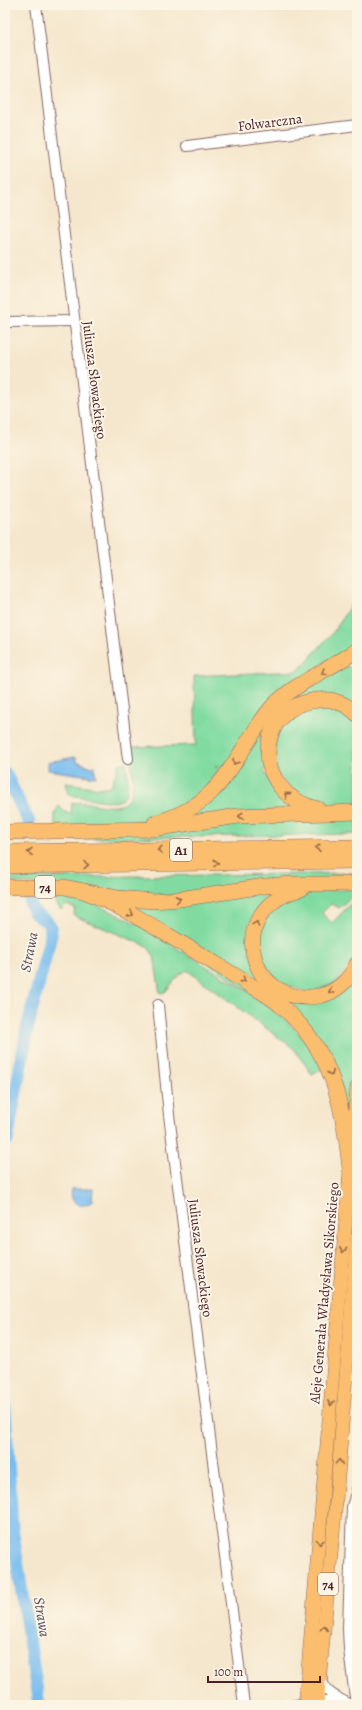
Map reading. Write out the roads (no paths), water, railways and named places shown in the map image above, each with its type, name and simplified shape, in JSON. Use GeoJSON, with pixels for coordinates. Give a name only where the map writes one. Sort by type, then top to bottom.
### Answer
{"type":"FeatureCollection","features":[{"type":"Feature","properties":{"kind":"highway"},"geometry":{"type":"LineString","coordinates":[[119,830],[163,820],[184,812],[199,803],[223,781],[258,726],[273,706],[291,691],[324,672],[357,650]]}},
{"type":"Feature","properties":{"kind":"highway"},"geometry":{"type":"LineString","coordinates":[[336,812],[306,807],[290,798],[282,791],[270,768],[268,751],[269,743],[274,728],[284,715],[291,709],[307,702],[330,700],[347,706],[357,714]]}},
{"type":"Feature","properties":{"kind":"highway"},"geometry":{"type":"LineString","coordinates":[[5,832],[119,830],[168,827],[238,816],[357,812]]}},
{"type":"Feature","properties":{"kind":"highway","name":"A1"},"geometry":{"type":"LineString","coordinates":[[5,852],[357,847]]}},
{"type":"Feature","properties":{"kind":"highway","name":"A1"},"geometry":{"type":"LineString","coordinates":[[5,866],[357,861]]}},
{"type":"Feature","properties":{"kind":"highway"},"geometry":{"type":"LineString","coordinates":[[84,890],[118,898],[158,901],[180,899],[260,886],[292,884],[357,884]]}},
{"type":"Feature","properties":{"kind":"highway"},"geometry":{"type":"LineString","coordinates":[[321,885],[303,888],[287,893],[275,899],[265,908],[257,920],[252,938],[254,955],[260,971],[271,985],[278,990],[295,995],[312,997],[329,993],[342,984],[357,964]]}},
{"type":"Feature","properties":{"kind":"highway","name":"74"},"geometry":{"type":"LineString","coordinates":[[5,887],[64,887],[84,890]]}},
{"type":"Feature","properties":{"kind":"highway"},"geometry":{"type":"LineString","coordinates":[[84,890],[128,912],[270,997],[306,1031],[321,1053],[331,1074],[344,1118],[350,1169]]}},
{"type":"Feature","properties":{"kind":"main road","name":"Aleje Generała Władysława Sikorskiego"},"geometry":{"type":"LineString","coordinates":[[329,1502],[350,1169],[357,1087]]}},
{"type":"Feature","properties":{"kind":"main road","name":"Aleje Generała Władysława Sikorskiego"},"geometry":{"type":"LineString","coordinates":[[329,1502],[357,1238]]}},
{"type":"Feature","properties":{"kind":"main road","name":"74"},"geometry":{"type":"LineString","coordinates":[[308,1704],[320,1667],[329,1502]]}},
{"type":"Feature","properties":{"kind":"main road","name":"74"},"geometry":{"type":"LineString","coordinates":[[308,1704],[329,1502]]}},
{"type":"Feature","properties":{"kind":"street","name":"Juliusza Słowackiego"},"geometry":{"type":"LineString","coordinates":[[36,5],[128,759]]}},
{"type":"Feature","properties":{"kind":"street","name":"Folwarczna"},"geometry":{"type":"LineString","coordinates":[[187,146],[357,125]]}},
{"type":"Feature","properties":{"kind":"street"},"geometry":{"type":"LineString","coordinates":[[5,322],[74,321]]}},
{"type":"Feature","properties":{"kind":"street","name":"Juliusza Słowackiego"},"geometry":{"type":"LineString","coordinates":[[158,1005],[169,1115],[244,1705]]}},
{"type":"Feature","properties":{"kind":"street"},"geometry":{"type":"LineString","coordinates":[[356,1705],[348,1629],[352,1507],[357,1489]]}},
{"type":"Feature","properties":{"kind":"street"},"geometry":{"type":"LineString","coordinates":[[320,1667],[322,1681],[326,1690],[348,1704]]}},
{"type":"Feature","properties":{"kind":"street"},"geometry":{"type":"LineString","coordinates":[[308,1704],[348,1704]]}},
{"type":"Feature","properties":{"kind":"water"},"geometry":{"type":"Polygon","coordinates":[[[75,757],[77,758],[76,761],[92,767],[94,765],[96,777],[48,770],[48,762],[75,757]]]}},
{"type":"Feature","properties":{"kind":"water"},"geometry":{"type":"Polygon","coordinates":[[[72,1189],[93,1189],[92,1201],[84,1205],[77,1204],[72,1198],[72,1189]]]}},
{"type":"Feature","properties":{"kind":"waterway","name":"Strawa"},"geometry":{"type":"LineString","coordinates":[[5,773],[29,822]]}},
{"type":"Feature","properties":{"kind":"waterway","name":"Strawa"},"geometry":{"type":"LineString","coordinates":[[7,1140],[28,1025],[51,935],[48,923],[33,911],[30,896]]}},
{"type":"Feature","properties":{"kind":"waterway","name":"Strawa"},"geometry":{"type":"LineString","coordinates":[[5,1408],[12,1528]]}},
{"type":"Feature","properties":{"kind":"waterway","name":"Strawa"},"geometry":{"type":"LineString","coordinates":[[13,1534],[39,1705]]}}]}
